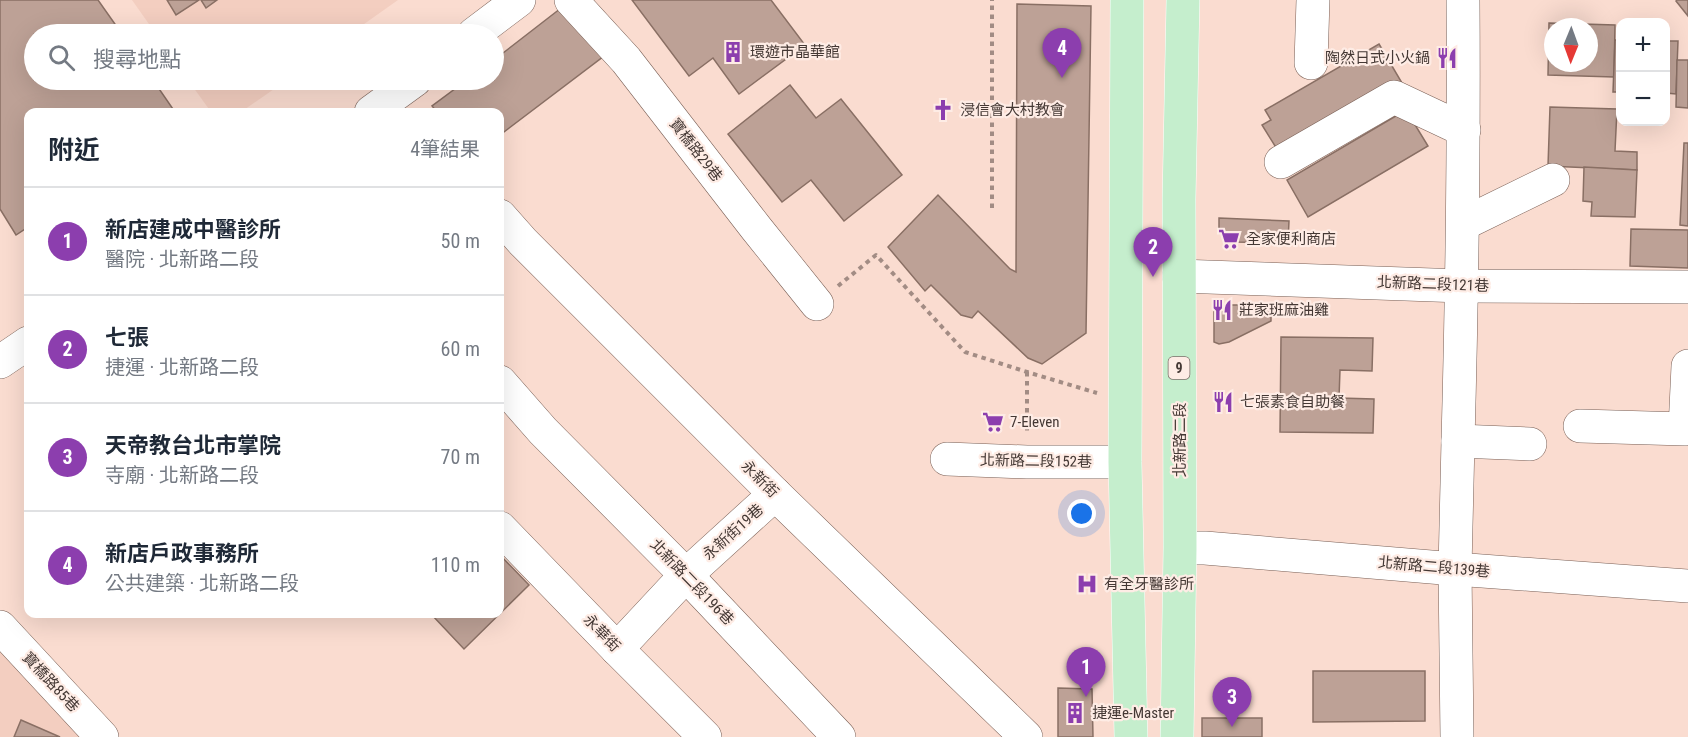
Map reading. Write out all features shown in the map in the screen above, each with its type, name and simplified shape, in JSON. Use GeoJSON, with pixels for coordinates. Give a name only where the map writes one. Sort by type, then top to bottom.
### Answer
{"type":"FeatureCollection","features":[{"type":"Feature","properties":{"kind":"main road"},"geometry":{"type":"LineString","coordinates":[[1127,0],[1125,462],[1131,737]]}},
{"type":"Feature","properties":{"kind":"main road","name":"北新路二段"},"geometry":{"type":"LineString","coordinates":[[1177,737],[1183,0]]}},
{"type":"Feature","properties":{"kind":"street"},"geometry":{"type":"LineString","coordinates":[[487,24],[519,0]]}},
{"type":"Feature","properties":{"kind":"street","name":"寶橋路29巷"},"geometry":{"type":"LineString","coordinates":[[571,0],[626,60],[817,304]]}},
{"type":"Feature","properties":{"kind":"street"},"geometry":{"type":"LineString","coordinates":[[1311,63],[1312,0]]}},
{"type":"Feature","properties":{"kind":"street"},"geometry":{"type":"LineString","coordinates":[[1456,737],[1455,569],[1464,130],[1462,0]]}},
{"type":"Feature","properties":{"kind":"street"},"geometry":{"type":"LineString","coordinates":[[1281,162],[1394,97],[1464,130]]}},
{"type":"Feature","properties":{"kind":"street"},"geometry":{"type":"LineString","coordinates":[[1462,224],[1553,180]]}},
{"type":"Feature","properties":{"kind":"street","name":"永新街"},"geometry":{"type":"LineString","coordinates":[[504,221],[775,495],[1026,737]]}},
{"type":"Feature","properties":{"kind":"street","name":"北新路二段121巷"},"geometry":{"type":"LineString","coordinates":[[1179,276],[1462,286],[1688,287]]}},
{"type":"Feature","properties":{"kind":"street"},"geometry":{"type":"LineString","coordinates":[[0,362],[24,346]]}},
{"type":"Feature","properties":{"kind":"street"},"geometry":{"type":"LineString","coordinates":[[1580,426],[1685,429],[1688,366]]}},
{"type":"Feature","properties":{"kind":"street","name":"北新路二段196巷"},"geometry":{"type":"LineString","coordinates":[[504,387],[543,431],[686,575],[839,737]]}},
{"type":"Feature","properties":{"kind":"street"},"geometry":{"type":"LineString","coordinates":[[1458,441],[1530,444]]}},
{"type":"Feature","properties":{"kind":"street","name":"北新路二段152巷"},"geometry":{"type":"LineString","coordinates":[[947,459],[1125,462]]}},
{"type":"Feature","properties":{"kind":"street","name":"永新街19巷"},"geometry":{"type":"LineString","coordinates":[[617,649],[686,575],[775,495]]}},
{"type":"Feature","properties":{"kind":"street","name":"永華街"},"geometry":{"type":"LineString","coordinates":[[504,532],[705,737]]}},
{"type":"Feature","properties":{"kind":"street","name":"北新路二段139巷"},"geometry":{"type":"LineString","coordinates":[[1180,548],[1683,585]]}},
{"type":"Feature","properties":{"kind":"street","name":"寶橋路85巷"},"geometry":{"type":"LineString","coordinates":[[0,627],[102,737]]}},
{"type":"Feature","properties":{"kind":"path"},"geometry":{"type":"LineString","coordinates":[[992,0],[992,208]]}},
{"type":"Feature","properties":{"kind":"path"},"geometry":{"type":"LineString","coordinates":[[817,304],[876,255],[965,352],[1126,402]]}},
{"type":"Feature","properties":{"kind":"path"},"geometry":{"type":"LineString","coordinates":[[1027,372],[1027,462]]}},
{"type":"Feature","properties":{"kind":"shaded area"},"geometry":{"type":"Polygon","coordinates":[[[132,0],[398,0],[364,24],[149,24],[132,0]]]}},
{"type":"Feature","properties":{"kind":"shaded area"},"geometry":{"type":"Polygon","coordinates":[[[195,90],[273,90],[247,108],[208,108],[195,90]]]}},
{"type":"Feature","properties":{"kind":"shaded area"},"geometry":{"type":"Polygon","coordinates":[[[0,642],[94,737],[0,737],[0,642]]]}},
{"type":"Feature","properties":{"kind":"building"},"geometry":{"type":"Polygon","coordinates":[[[0,0],[98,0],[115,24],[24,24],[24,90],[160,90],[172,108],[24,108],[24,230],[16,235],[0,209],[0,0]]]}},
{"type":"Feature","properties":{"kind":"building"},"geometry":{"type":"Polygon","coordinates":[[[167,0],[199,0],[176,15],[167,0]]]}},
{"type":"Feature","properties":{"kind":"building"},"geometry":{"type":"Polygon","coordinates":[[[201,0],[217,0],[206,8],[201,0]]]}},
{"type":"Feature","properties":{"kind":"building","name":"環遊市晶華館"},"geometry":{"type":"Polygon","coordinates":[[[632,0],[771,0],[805,45],[739,94],[713,58],[689,76],[632,0]]]}},
{"type":"Feature","properties":{"kind":"building"},"geometry":{"type":"Polygon","coordinates":[[[1688,0],[1688,16],[1676,1],[1688,0]]]}},
{"type":"Feature","properties":{"kind":"building"},"geometry":{"type":"Polygon","coordinates":[[[1017,4],[1091,6],[1086,333],[1042,364],[1028,358],[978,311],[972,318],[961,315],[931,285],[925,291],[888,247],[938,195],[1010,269],[1016,272],[1017,4]]]}},
{"type":"Feature","properties":{"kind":"building"},"geometry":{"type":"Polygon","coordinates":[[[565,5],[604,56],[504,132],[504,108],[434,108],[432,106],[454,90],[504,90],[504,52],[565,5]]]}},
{"type":"Feature","properties":{"kind":"building"},"geometry":{"type":"Polygon","coordinates":[[[1598,24],[1615,25],[1614,77],[1548,75],[1548,72],[1598,72],[1598,24]]]}},
{"type":"Feature","properties":{"kind":"building"},"geometry":{"type":"Polygon","coordinates":[[[1615,40],[1616,40],[1616,92],[1613,92],[1615,40]]]}},
{"type":"Feature","properties":{"kind":"building"},"geometry":{"type":"Polygon","coordinates":[[[1670,41],[1678,41],[1676,94],[1670,93],[1670,41]]]}},
{"type":"Feature","properties":{"kind":"building"},"geometry":{"type":"Polygon","coordinates":[[[1379,44],[1402,83],[1280,154],[1262,125],[1271,120],[1265,110],[1379,44]]]}},
{"type":"Feature","properties":{"kind":"building"},"geometry":{"type":"Polygon","coordinates":[[[1677,60],[1688,60],[1688,108],[1676,107],[1677,60]]]}},
{"type":"Feature","properties":{"kind":"building"},"geometry":{"type":"Polygon","coordinates":[[[790,85],[816,118],[841,99],[902,175],[844,221],[811,180],[782,202],[728,134],[790,85]]]}},
{"type":"Feature","properties":{"kind":"building"},"geometry":{"type":"Polygon","coordinates":[[[1550,107],[1616,109],[1615,151],[1637,152],[1637,170],[1548,166],[1550,107]]]}},
{"type":"Feature","properties":{"kind":"building"},"geometry":{"type":"Polygon","coordinates":[[[1406,110],[1428,146],[1308,217],[1287,180],[1406,110]]]}},
{"type":"Feature","properties":{"kind":"building"},"geometry":{"type":"Polygon","coordinates":[[[1684,143],[1688,143],[1688,226],[1680,225],[1684,143]]]}},
{"type":"Feature","properties":{"kind":"building"},"geometry":{"type":"Polygon","coordinates":[[[1584,167],[1637,170],[1635,217],[1591,216],[1592,202],[1583,201],[1584,167]]]}},
{"type":"Feature","properties":{"kind":"building"},"geometry":{"type":"Polygon","coordinates":[[[1219,218],[1289,221],[1288,243],[1235,242],[1219,231],[1219,218]]]}},
{"type":"Feature","properties":{"kind":"building"},"geometry":{"type":"Polygon","coordinates":[[[1631,229],[1688,230],[1688,268],[1630,266],[1631,229]]]}},
{"type":"Feature","properties":{"kind":"building"},"geometry":{"type":"Polygon","coordinates":[[[1214,305],[1271,305],[1271,321],[1229,342],[1219,344],[1214,342],[1214,305]]]}},
{"type":"Feature","properties":{"kind":"building"},"geometry":{"type":"Polygon","coordinates":[[[1281,337],[1373,338],[1372,371],[1340,370],[1339,398],[1374,399],[1373,433],[1280,432],[1281,337]]]}},
{"type":"Feature","properties":{"kind":"building"},"geometry":{"type":"Polygon","coordinates":[[[504,559],[529,585],[504,610],[504,559]]]}},
{"type":"Feature","properties":{"kind":"building"},"geometry":{"type":"Polygon","coordinates":[[[435,618],[496,618],[464,649],[435,618]]]}},
{"type":"Feature","properties":{"kind":"building"},"geometry":{"type":"Polygon","coordinates":[[[1313,671],[1425,671],[1425,721],[1313,722],[1313,671]]]}},
{"type":"Feature","properties":{"kind":"building","name":"捷運e-Master"},"geometry":{"type":"Polygon","coordinates":[[[1058,688],[1092,689],[1093,737],[1058,737],[1058,688]]]}},
{"type":"Feature","properties":{"kind":"building"},"geometry":{"type":"Polygon","coordinates":[[[1202,718],[1262,718],[1262,737],[1202,737],[1202,718]]]}},
{"type":"Feature","properties":{"kind":"building"},"geometry":{"type":"Polygon","coordinates":[[[21,720],[60,737],[14,737],[21,720]]]}},
{"type":"Feature","properties":{"kind":"place","name":"環遊市晶華館"},"geometry":{"type":"Point","coordinates":[733,52]}},
{"type":"Feature","properties":{"kind":"place","name":"陶然日式小火鍋"},"geometry":{"type":"Point","coordinates":[1447,58]}},
{"type":"Feature","properties":{"kind":"place","name":"新店戶政事務所"},"geometry":{"type":"Point","coordinates":[1062,78]}},
{"type":"Feature","properties":{"kind":"place","name":"浸信會大村教會"},"geometry":{"type":"Point","coordinates":[943,110]}},
{"type":"Feature","properties":{"kind":"place","name":"全家便利商店"},"geometry":{"type":"Point","coordinates":[1229,239]}},
{"type":"Feature","properties":{"kind":"place","name":"七張"},"geometry":{"type":"Point","coordinates":[1153,277]}},
{"type":"Feature","properties":{"kind":"place","name":"莊家班麻油雞"},"geometry":{"type":"Point","coordinates":[1222,310]}},
{"type":"Feature","properties":{"kind":"place","name":"七張素食自助餐"},"geometry":{"type":"Point","coordinates":[1223,402]}},
{"type":"Feature","properties":{"kind":"place","name":"7-Eleven"},"geometry":{"type":"Point","coordinates":[993,422]}},
{"type":"Feature","properties":{"kind":"place","name":"有全牙醫診所"},"geometry":{"type":"Point","coordinates":[1087,584]}},
{"type":"Feature","properties":{"kind":"place","name":"新店建成中醫診所"},"geometry":{"type":"Point","coordinates":[1086,697]}},
{"type":"Feature","properties":{"kind":"place","name":"捷運e-Master"},"geometry":{"type":"Point","coordinates":[1075,713]}},
{"type":"Feature","properties":{"kind":"place","name":"天帝教台北市掌院"},"geometry":{"type":"Point","coordinates":[1232,727]}}]}
